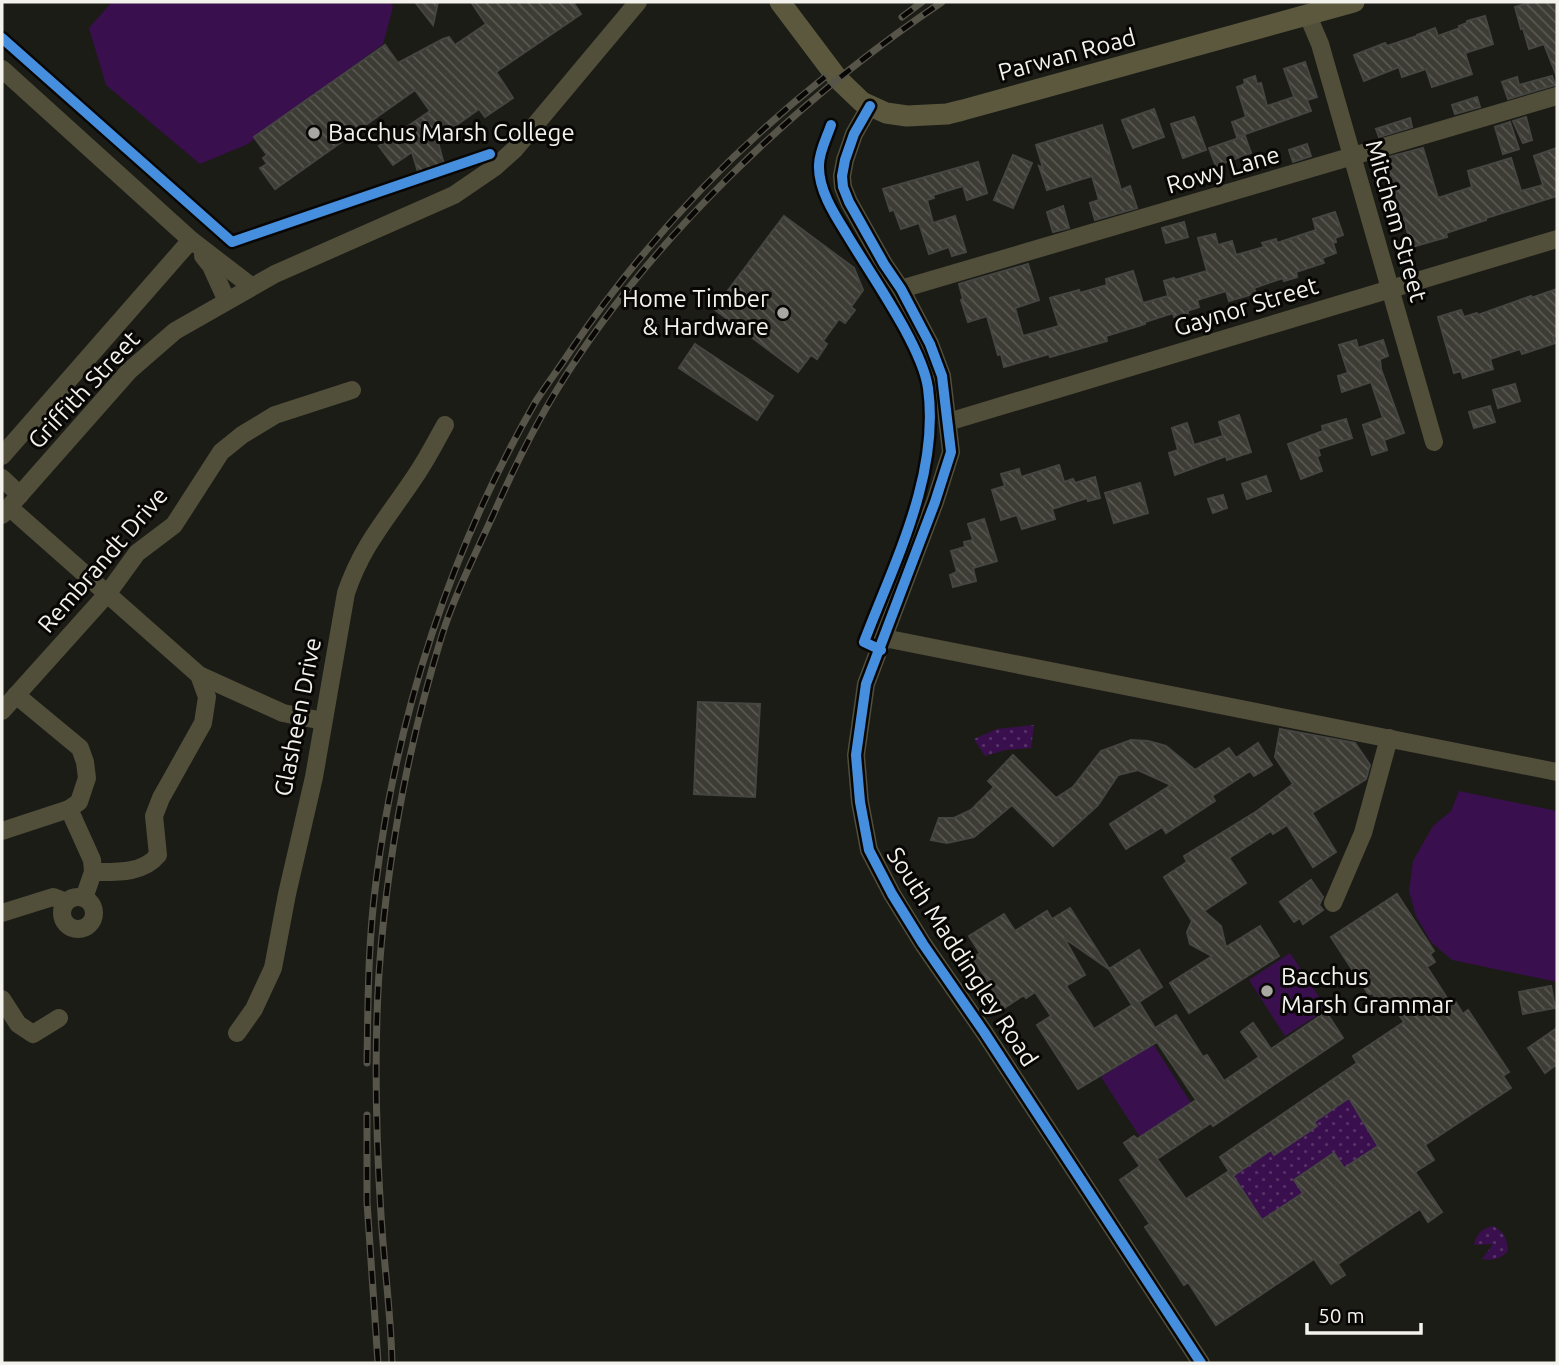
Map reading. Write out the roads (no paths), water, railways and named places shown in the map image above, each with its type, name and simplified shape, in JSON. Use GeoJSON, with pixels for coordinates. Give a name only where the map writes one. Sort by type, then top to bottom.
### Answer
{"type":"FeatureCollection","features":[{"type":"Feature","properties":{"kind":"main road"},"geometry":{"type":"LineString","coordinates":[[780,2],[816,47]]}},
{"type":"Feature","properties":{"kind":"main road"},"geometry":{"type":"LineString","coordinates":[[792,2],[816,47]]}},
{"type":"Feature","properties":{"kind":"main road","name":"Parwan Road"},"geometry":{"type":"LineString","coordinates":[[816,47],[838,79],[853,95],[870,106],[886,113],[907,116],[947,114],[1308,16],[1345,3]]}},
{"type":"Feature","properties":{"kind":"street","name":"Griffith Street"},"geometry":{"type":"LineString","coordinates":[[536,124],[626,2]]}},
{"type":"Feature","properties":{"kind":"street","name":"Griffith Street"},"geometry":{"type":"LineString","coordinates":[[10,505],[129,371],[175,331],[226,299],[275,274],[454,195],[495,167],[515,149],[638,2]]}},
{"type":"Feature","properties":{"kind":"street","name":"Mitchem Street"},"geometry":{"type":"LineString","coordinates":[[1308,16],[1320,44],[1434,442]]}},
{"type":"Feature","properties":{"kind":"street"},"geometry":{"type":"LineString","coordinates":[[2,69],[191,240],[251,286]]}},
{"type":"Feature","properties":{"kind":"street","name":"Rowy Lane"},"geometry":{"type":"LineString","coordinates":[[901,289],[1557,96]]}},
{"type":"Feature","properties":{"kind":"street","name":"South Maddingley Road"},"geometry":{"type":"LineString","coordinates":[[870,106],[845,160],[843,187],[930,344],[942,376],[951,452],[935,502],[866,684],[856,755],[860,802],[869,850],[923,944],[1202,1363]]}},
{"type":"Feature","properties":{"kind":"street","name":"Gaynor Street"},"geometry":{"type":"LineString","coordinates":[[948,422],[1557,239]]}},
{"type":"Feature","properties":{"kind":"street","name":"Griffith Street"},"geometry":{"type":"LineString","coordinates":[[2,456],[191,240]]}},
{"type":"Feature","properties":{"kind":"street"},"geometry":{"type":"LineString","coordinates":[[191,240],[211,266],[226,299]]}},
{"type":"Feature","properties":{"kind":"street","name":"Rembrandt Drive"},"geometry":{"type":"LineString","coordinates":[[2,711],[108,593],[137,553],[174,524],[216,459],[242,435],[275,415],[352,390]]}},
{"type":"Feature","properties":{"kind":"street","name":"Glasheen Drive"},"geometry":{"type":"LineString","coordinates":[[237,1033],[254,1009],[273,968],[314,777],[346,593],[377,529],[415,478],[446,425]]}},
{"type":"Feature","properties":{"kind":"street"},"geometry":{"type":"LineString","coordinates":[[2,478],[10,505],[199,676],[283,713],[323,721]]}},
{"type":"Feature","properties":{"kind":"street"},"geometry":{"type":"LineString","coordinates":[[884,638],[1557,772]]}},
{"type":"Feature","properties":{"kind":"street"},"geometry":{"type":"LineString","coordinates":[[93,872],[142,868],[151,864],[158,855],[154,816],[202,723],[207,697],[199,676]]}},
{"type":"Feature","properties":{"kind":"street"},"geometry":{"type":"LineString","coordinates":[[2,831],[69,810],[79,802],[87,778],[80,748],[16,695]]}},
{"type":"Feature","properties":{"kind":"street"},"geometry":{"type":"LineString","coordinates":[[1333,903],[1363,833],[1389,737]]}},
{"type":"Feature","properties":{"kind":"street"},"geometry":{"type":"LineString","coordinates":[[69,810],[86,845],[93,872],[84,898]]}},
{"type":"Feature","properties":{"kind":"street"},"geometry":{"type":"LineString","coordinates":[[2,913],[53,897],[66,902]]}},
{"type":"Feature","properties":{"kind":"street"},"geometry":{"type":"LineString","coordinates":[[71,898],[84,898],[93,909],[93,916],[84,927],[77,929],[65,922],[62,916],[66,902],[71,898]]}},
{"type":"Feature","properties":{"kind":"street"},"geometry":{"type":"LineString","coordinates":[[2,999],[19,1024],[33,1034],[59,1018]]}},
{"type":"Feature","properties":{"kind":"railway"},"geometry":{"type":"LineString","coordinates":[[902,17],[922,2]]}},
{"type":"Feature","properties":{"kind":"railway"},"geometry":{"type":"LineString","coordinates":[[392,1363],[377,1124],[379,973],[387,887],[409,760],[430,676],[453,604],[524,449],[541,418],[594,333],[636,279],[681,227],[781,128],[834,82],[942,2]]}},
{"type":"Feature","properties":{"kind":"railway"},"geometry":{"type":"LineString","coordinates":[[367,1063],[373,905],[385,819],[413,695],[454,573],[478,515],[536,401],[627,275],[720,170],[825,77]]}},
{"type":"Feature","properties":{"kind":"railway"},"geometry":{"type":"LineString","coordinates":[[367,1115],[367,1202],[378,1363]]}},
{"type":"Feature","properties":{"kind":"place","name":"Bacchus Marsh College"},"geometry":{"type":"Point","coordinates":[314,133]}},
{"type":"Feature","properties":{"kind":"place","name":"Home Timber & Hardware"},"geometry":{"type":"Point","coordinates":[783,313]}},
{"type":"Feature","properties":{"kind":"place","name":"Bacchus Marsh Grammar"},"geometry":{"type":"Point","coordinates":[1267,991]}}]}
